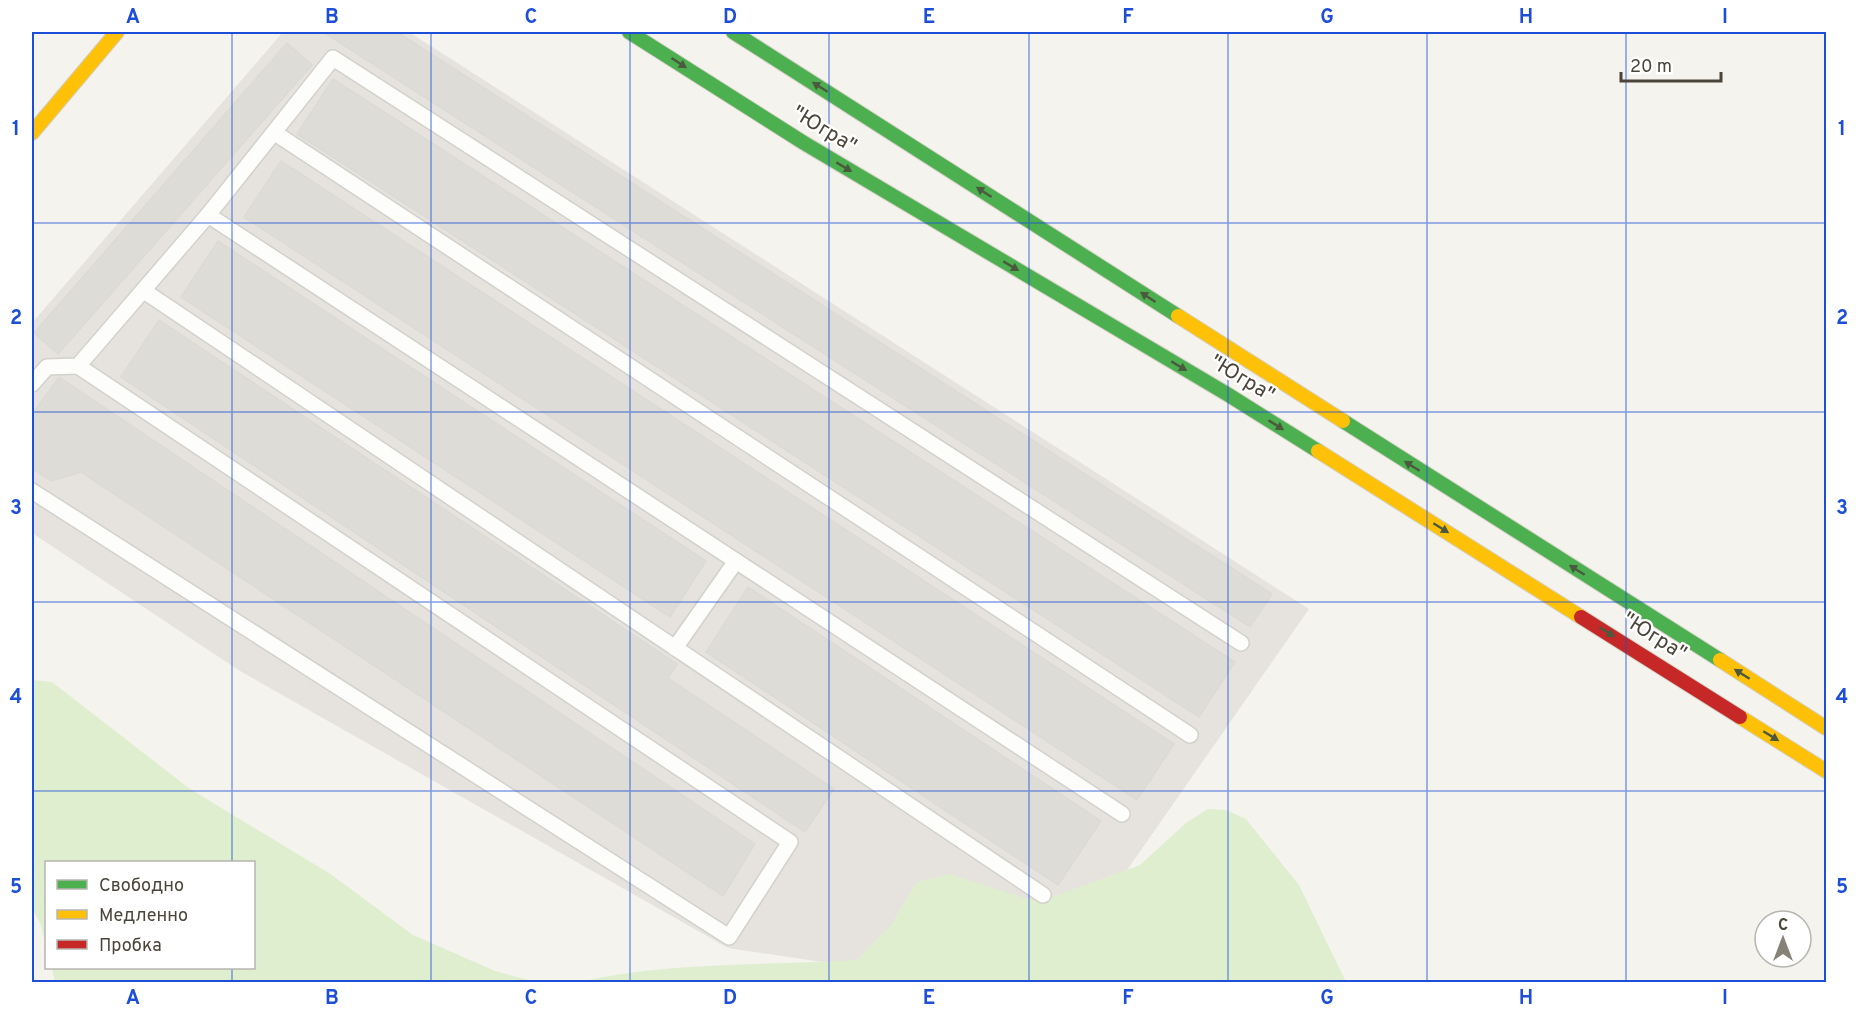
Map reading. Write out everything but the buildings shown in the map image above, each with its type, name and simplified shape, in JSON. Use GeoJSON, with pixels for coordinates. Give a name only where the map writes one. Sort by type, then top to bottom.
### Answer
{"type":"FeatureCollection","features":[{"type":"Feature","properties":{"kind":"main road"},"geometry":{"type":"LineString","coordinates":[[32,133],[117,32]]}},
{"type":"Feature","properties":{"kind":"main road","name":"\"Югра\""},"geometry":{"type":"LineString","coordinates":[[629,32],[804,143],[1227,394],[1827,771]]}},
{"type":"Feature","properties":{"kind":"main road","name":"\"Югра\""},"geometry":{"type":"LineString","coordinates":[[733,32],[1827,728]]}},
{"type":"Feature","properties":{"kind":"lane"},"geometry":{"type":"LineString","coordinates":[[78,366],[208,214],[333,58],[1241,643]]}},
{"type":"Feature","properties":{"kind":"lane"},"geometry":{"type":"LineString","coordinates":[[274,133],[1190,735]]}},
{"type":"Feature","properties":{"kind":"lane"},"geometry":{"type":"LineString","coordinates":[[208,214],[1122,814]]}},
{"type":"Feature","properties":{"kind":"lane"},"geometry":{"type":"LineString","coordinates":[[144,291],[1043,895]]}},
{"type":"Feature","properties":{"kind":"lane"},"geometry":{"type":"LineString","coordinates":[[32,384],[47,367],[78,366],[790,842],[729,938],[32,491]]}},
{"type":"Feature","properties":{"kind":"lane"},"geometry":{"type":"LineString","coordinates":[[675,648],[736,561]]}},
{"type":"Feature","properties":{"kind":"shaded area"},"geometry":{"type":"Polygon","coordinates":[[[283,32],[409,32],[1309,609],[1049,982],[955,982],[728,948],[240,671],[32,533],[32,323],[283,32]]]}},
{"type":"Feature","properties":{"kind":"green space"},"geometry":{"type":"Polygon","coordinates":[[[32,680],[52,682],[190,789],[329,873],[413,935],[495,971],[536,982],[55,982],[52,969],[255,969],[255,861],[45,861],[45,943],[41,925],[32,908],[32,680]]]}},
{"type":"Feature","properties":{"kind":"green space"},"geometry":{"type":"Polygon","coordinates":[[[1208,809],[1226,810],[1246,819],[1299,885],[1346,982],[580,982],[614,975],[683,967],[857,960],[890,926],[917,882],[950,874],[1027,899],[1052,897],[1140,865],[1186,823],[1208,809]]]}},
{"type":"Feature","properties":{"kind":"traffic: fast"},"geometry":{"type":"LineString","coordinates":[[629,32],[804,143],[1227,394],[1318,451]]}},
{"type":"Feature","properties":{"kind":"traffic: fast"},"geometry":{"type":"LineString","coordinates":[[733,32],[1178,316]]}},
{"type":"Feature","properties":{"kind":"traffic: fast"},"geometry":{"type":"LineString","coordinates":[[1343,421],[1720,660]]}},
{"type":"Feature","properties":{"kind":"traffic: slow"},"geometry":{"type":"LineString","coordinates":[[32,133],[117,32]]}},
{"type":"Feature","properties":{"kind":"traffic: slow"},"geometry":{"type":"LineString","coordinates":[[1178,316],[1343,421]]}},
{"type":"Feature","properties":{"kind":"traffic: slow"},"geometry":{"type":"LineString","coordinates":[[1318,451],[1581,617]]}},
{"type":"Feature","properties":{"kind":"traffic: slow"},"geometry":{"type":"LineString","coordinates":[[1720,660],[1826,728]]}},
{"type":"Feature","properties":{"kind":"traffic: slow"},"geometry":{"type":"LineString","coordinates":[[1740,717],[1826,771]]}},
{"type":"Feature","properties":{"kind":"traffic: jam"},"geometry":{"type":"LineString","coordinates":[[1581,617],[1740,717]]}}]}
